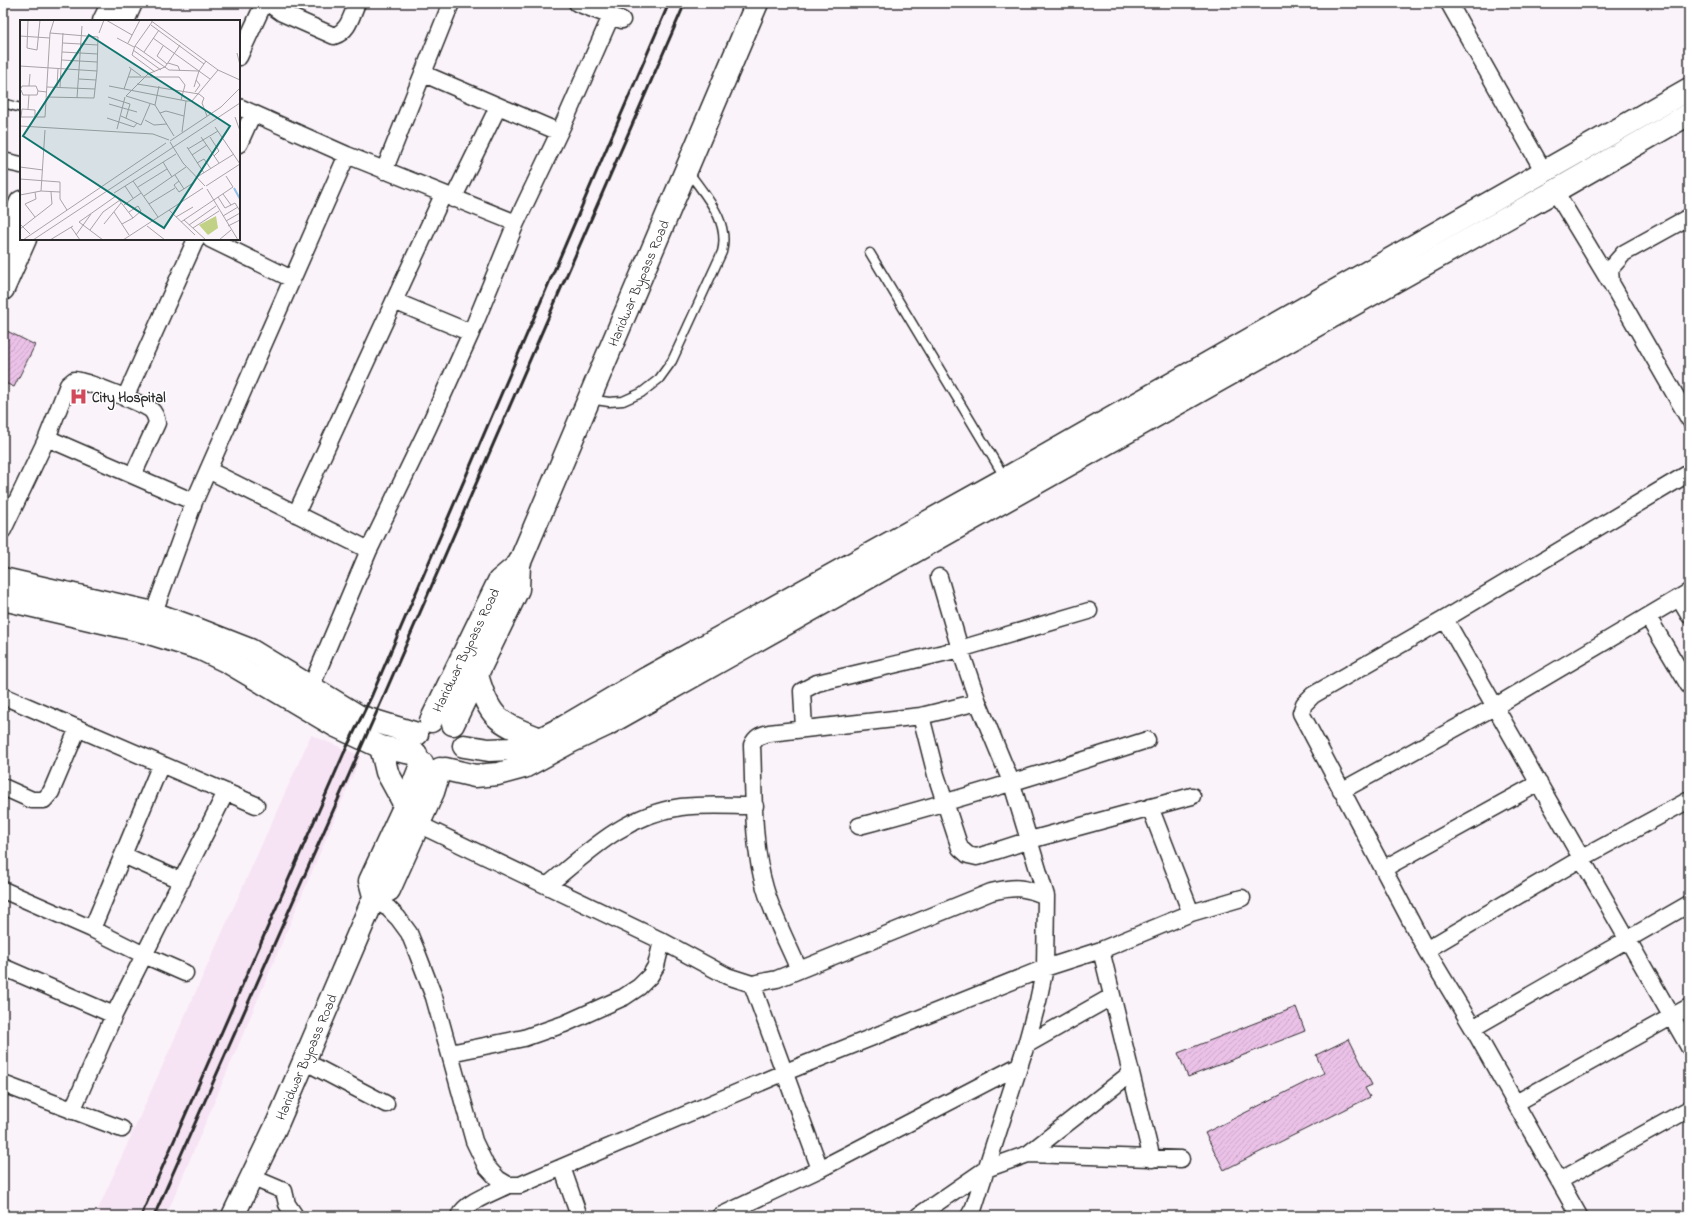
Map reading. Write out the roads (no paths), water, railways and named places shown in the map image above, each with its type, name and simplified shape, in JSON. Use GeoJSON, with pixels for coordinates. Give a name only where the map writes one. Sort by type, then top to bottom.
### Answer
{"type":"FeatureCollection","features":[{"type":"Feature","properties":{"kind":"main road"},"geometry":{"type":"LineString","coordinates":[[104,20],[113,3]]}},
{"type":"Feature","properties":{"kind":"main road"},"geometry":{"type":"LineString","coordinates":[[123,20],[131,3]]}},
{"type":"Feature","properties":{"kind":"main road","name":"Haridwar Bypass Road"},"geometry":{"type":"LineString","coordinates":[[453,724],[478,675],[518,589],[518,564],[757,3]]}},
{"type":"Feature","properties":{"kind":"main road"},"geometry":{"type":"LineString","coordinates":[[464,746],[489,750],[511,749],[540,739],[564,727],[647,678],[1005,479],[1689,89]]}},
{"type":"Feature","properties":{"kind":"main road"},"geometry":{"type":"LineString","coordinates":[[434,792],[460,780],[475,776],[498,774],[524,767],[570,742],[606,725],[1555,191],[1689,114]]}},
{"type":"Feature","properties":{"kind":"main road"},"geometry":{"type":"LineString","coordinates":[[3,244],[20,204]]}},
{"type":"Feature","properties":{"kind":"main road"},"geometry":{"type":"LineString","coordinates":[[3,289],[25,240]]}},
{"type":"Feature","properties":{"kind":"main road","name":"Haridwar Bypass Road"},"geometry":{"type":"LineString","coordinates":[[233,1216],[304,1061],[373,898],[370,881],[429,752],[499,581],[518,564]]}},
{"type":"Feature","properties":{"kind":"main road"},"geometry":{"type":"LineString","coordinates":[[3,579],[150,623],[250,650],[358,716],[475,776]]}},
{"type":"Feature","properties":{"kind":"main road"},"geometry":{"type":"LineString","coordinates":[[3,599],[150,623],[228,662],[336,726],[381,747],[429,752],[456,763],[463,752],[464,746],[461,734],[453,724],[440,720],[429,752]]}},
{"type":"Feature","properties":{"kind":"main road"},"geometry":{"type":"LineString","coordinates":[[478,675],[484,700],[497,719],[540,739]]}},
{"type":"Feature","properties":{"kind":"main road"},"geometry":{"type":"LineString","coordinates":[[381,747],[387,772],[405,805]]}},
{"type":"Feature","properties":{"kind":"main road","name":"Haridwar Bypass Road"},"geometry":{"type":"LineString","coordinates":[[373,898],[389,890],[434,792],[429,752]]}},
{"type":"Feature","properties":{"kind":"street"},"geometry":{"type":"LineString","coordinates":[[240,55],[264,3]]}},
{"type":"Feature","properties":{"kind":"street"},"geometry":{"type":"LineString","coordinates":[[268,3],[282,13],[334,36],[341,34],[346,28],[353,4]]}},
{"type":"Feature","properties":{"kind":"street"},"geometry":{"type":"LineString","coordinates":[[384,171],[424,74],[451,3]]}},
{"type":"Feature","properties":{"kind":"street"},"geometry":{"type":"LineString","coordinates":[[311,687],[368,550],[428,428],[516,223],[559,132],[617,18],[577,3]]}},
{"type":"Feature","properties":{"kind":"street"},"geometry":{"type":"LineString","coordinates":[[1449,3],[1544,172]]}},
{"type":"Feature","properties":{"kind":"street"},"geometry":{"type":"LineString","coordinates":[[424,74],[559,132]]}},
{"type":"Feature","properties":{"kind":"street"},"geometry":{"type":"LineString","coordinates":[[296,514],[394,301],[448,197],[498,107]]}},
{"type":"Feature","properties":{"kind":"street"},"geometry":{"type":"LineString","coordinates":[[240,139],[246,110],[347,156],[516,223]]}},
{"type":"Feature","properties":{"kind":"street"},"geometry":{"type":"LineString","coordinates":[[150,623],[194,502],[347,156]]}},
{"type":"Feature","properties":{"kind":"street"},"geometry":{"type":"LineString","coordinates":[[3,161],[20,165]]}},
{"type":"Feature","properties":{"kind":"street"},"geometry":{"type":"LineString","coordinates":[[1555,191],[1611,283],[1689,420]]}},
{"type":"Feature","properties":{"kind":"street"},"geometry":{"type":"LineString","coordinates":[[1611,283],[1610,268],[1624,253],[1689,217]]}},
{"type":"Feature","properties":{"kind":"street"},"geometry":{"type":"LineString","coordinates":[[125,398],[196,240]]}},
{"type":"Feature","properties":{"kind":"street"},"geometry":{"type":"LineString","coordinates":[[212,240],[292,279]]}},
{"type":"Feature","properties":{"kind":"street"},"geometry":{"type":"LineString","coordinates":[[394,301],[470,333]]}},
{"type":"Feature","properties":{"kind":"street"},"geometry":{"type":"LineString","coordinates":[[3,530],[47,438],[68,385],[74,380],[82,381],[125,398],[150,410],[155,415],[157,423],[133,476]]}},
{"type":"Feature","properties":{"kind":"street"},"geometry":{"type":"LineString","coordinates":[[47,438],[194,502]]}},
{"type":"Feature","properties":{"kind":"street"},"geometry":{"type":"LineString","coordinates":[[208,470],[368,550]]}},
{"type":"Feature","properties":{"kind":"street"},"geometry":{"type":"LineString","coordinates":[[1579,1216],[1473,1028],[1426,950],[1301,713],[1304,704],[1313,695],[1445,619],[1689,473]]}},
{"type":"Feature","properties":{"kind":"street"},"geometry":{"type":"LineString","coordinates":[[939,577],[960,649],[978,702],[1012,784],[1046,896],[1045,968],[1020,1065],[974,1207],[969,1216]]}},
{"type":"Feature","properties":{"kind":"street"},"geometry":{"type":"LineString","coordinates":[[1341,791],[1496,706],[1684,595],[1689,615]]}},
{"type":"Feature","properties":{"kind":"street"},"geometry":{"type":"LineString","coordinates":[[804,729],[802,691],[807,687],[817,683],[960,649],[1089,611]]}},
{"type":"Feature","properties":{"kind":"street"},"geometry":{"type":"LineString","coordinates":[[1648,617],[1689,686]]}},
{"type":"Feature","properties":{"kind":"street"},"geometry":{"type":"LineString","coordinates":[[1445,619],[1496,706],[1689,1047]]}},
{"type":"Feature","properties":{"kind":"street"},"geometry":{"type":"LineString","coordinates":[[3,696],[256,805]]}},
{"type":"Feature","properties":{"kind":"street"},"geometry":{"type":"LineString","coordinates":[[799,970],[765,888],[758,850],[755,806],[752,745],[755,740],[760,736],[769,733],[921,716],[978,702]]}},
{"type":"Feature","properties":{"kind":"street"},"geometry":{"type":"LineString","coordinates":[[921,716],[936,775],[960,848],[968,855],[977,856],[1192,796]]}},
{"type":"Feature","properties":{"kind":"street"},"geometry":{"type":"LineString","coordinates":[[3,787],[32,800],[44,800],[51,792],[78,728]]}},
{"type":"Feature","properties":{"kind":"street"},"geometry":{"type":"LineString","coordinates":[[859,826],[946,804],[1147,740]]}},
{"type":"Feature","properties":{"kind":"street"},"geometry":{"type":"LineString","coordinates":[[92,929],[161,764]]}},
{"type":"Feature","properties":{"kind":"street"},"geometry":{"type":"LineString","coordinates":[[1383,869],[1539,783]]}},
{"type":"Feature","properties":{"kind":"street"},"geometry":{"type":"LineString","coordinates":[[72,1111],[114,1015],[226,792]]}},
{"type":"Feature","properties":{"kind":"street"},"geometry":{"type":"LineString","coordinates":[[1426,950],[1582,858],[1689,800]]}},
{"type":"Feature","properties":{"kind":"street"},"geometry":{"type":"LineString","coordinates":[[547,886],[603,840],[629,822],[654,813],[682,807],[755,806]]}},
{"type":"Feature","properties":{"kind":"street"},"geometry":{"type":"LineString","coordinates":[[1150,807],[1191,913]]}},
{"type":"Feature","properties":{"kind":"street"},"geometry":{"type":"LineString","coordinates":[[418,824],[662,941],[727,976],[752,984],[777,979],[991,892],[1011,887],[1028,889],[1046,896]]}},
{"type":"Feature","properties":{"kind":"street"},"geometry":{"type":"LineString","coordinates":[[123,855],[182,881]]}},
{"type":"Feature","properties":{"kind":"street"},"geometry":{"type":"LineString","coordinates":[[3,890],[92,929],[144,955],[185,973]]}},
{"type":"Feature","properties":{"kind":"street"},"geometry":{"type":"LineString","coordinates":[[373,898],[388,908],[409,933],[434,997],[474,1141],[486,1166],[498,1179],[508,1185]]}},
{"type":"Feature","properties":{"kind":"street"},"geometry":{"type":"LineString","coordinates":[[459,1216],[462,1211],[476,1202],[508,1185],[520,1185],[783,1073],[1045,968],[1101,950],[1191,913],[1242,898]]}},
{"type":"Feature","properties":{"kind":"street"},"geometry":{"type":"LineString","coordinates":[[1473,1028],[1689,904]]}},
{"type":"Feature","properties":{"kind":"street"},"geometry":{"type":"LineString","coordinates":[[450,1053],[524,1038],[564,1024],[624,997],[639,987],[650,976],[656,966],[662,941]]}},
{"type":"Feature","properties":{"kind":"street"},"geometry":{"type":"LineString","coordinates":[[1101,950],[1111,997],[1152,1159]]}},
{"type":"Feature","properties":{"kind":"street"},"geometry":{"type":"LineString","coordinates":[[3,967],[114,1015]]}},
{"type":"Feature","properties":{"kind":"street"},"geometry":{"type":"LineString","coordinates":[[752,984],[783,1073],[820,1169]]}},
{"type":"Feature","properties":{"kind":"street"},"geometry":{"type":"LineString","coordinates":[[1026,1045],[1111,997]]}},
{"type":"Feature","properties":{"kind":"street"},"geometry":{"type":"LineString","coordinates":[[1516,1103],[1689,1007]]}},
{"type":"Feature","properties":{"kind":"street"},"geometry":{"type":"LineString","coordinates":[[304,1061],[386,1104]]}},
{"type":"Feature","properties":{"kind":"street"},"geometry":{"type":"LineString","coordinates":[[720,1216],[820,1169],[1020,1065]]}},
{"type":"Feature","properties":{"kind":"street"},"geometry":{"type":"LineString","coordinates":[[918,1216],[986,1170],[1028,1154],[1131,1073]]}},
{"type":"Feature","properties":{"kind":"street"},"geometry":{"type":"LineString","coordinates":[[3,1084],[122,1129]]}},
{"type":"Feature","properties":{"kind":"street"},"geometry":{"type":"LineString","coordinates":[[1559,1180],[1689,1109]]}},
{"type":"Feature","properties":{"kind":"street"},"geometry":{"type":"LineString","coordinates":[[1028,1154],[1181,1159]]}},
{"type":"Feature","properties":{"kind":"street"},"geometry":{"type":"LineString","coordinates":[[562,1167],[579,1216]]}},
{"type":"Feature","properties":{"kind":"street"},"geometry":{"type":"LineString","coordinates":[[251,1178],[284,1191],[287,1204],[295,1216]]}},
{"type":"Feature","properties":{"kind":"lane"},"geometry":{"type":"LineString","coordinates":[[3,103],[20,108]]}},
{"type":"Feature","properties":{"kind":"lane"},"geometry":{"type":"LineString","coordinates":[[589,399],[609,402],[623,401],[641,393],[660,379],[672,361],[722,252],[725,241],[723,226],[718,214],[687,169]]}},
{"type":"Feature","properties":{"kind":"lane"},"geometry":{"type":"LineString","coordinates":[[870,253],[1005,479]]}},
{"type":"Feature","properties":{"kind":"railway"},"geometry":{"type":"LineString","coordinates":[[141,1216],[344,753],[372,695],[669,3]]}},
{"type":"Feature","properties":{"kind":"railway"},"geometry":{"type":"LineString","coordinates":[[154,1216],[382,700],[685,3]]}},
{"type":"Feature","properties":{"kind":"place","name":"City Hospital"},"geometry":{"type":"Point","coordinates":[79,397]}}]}
